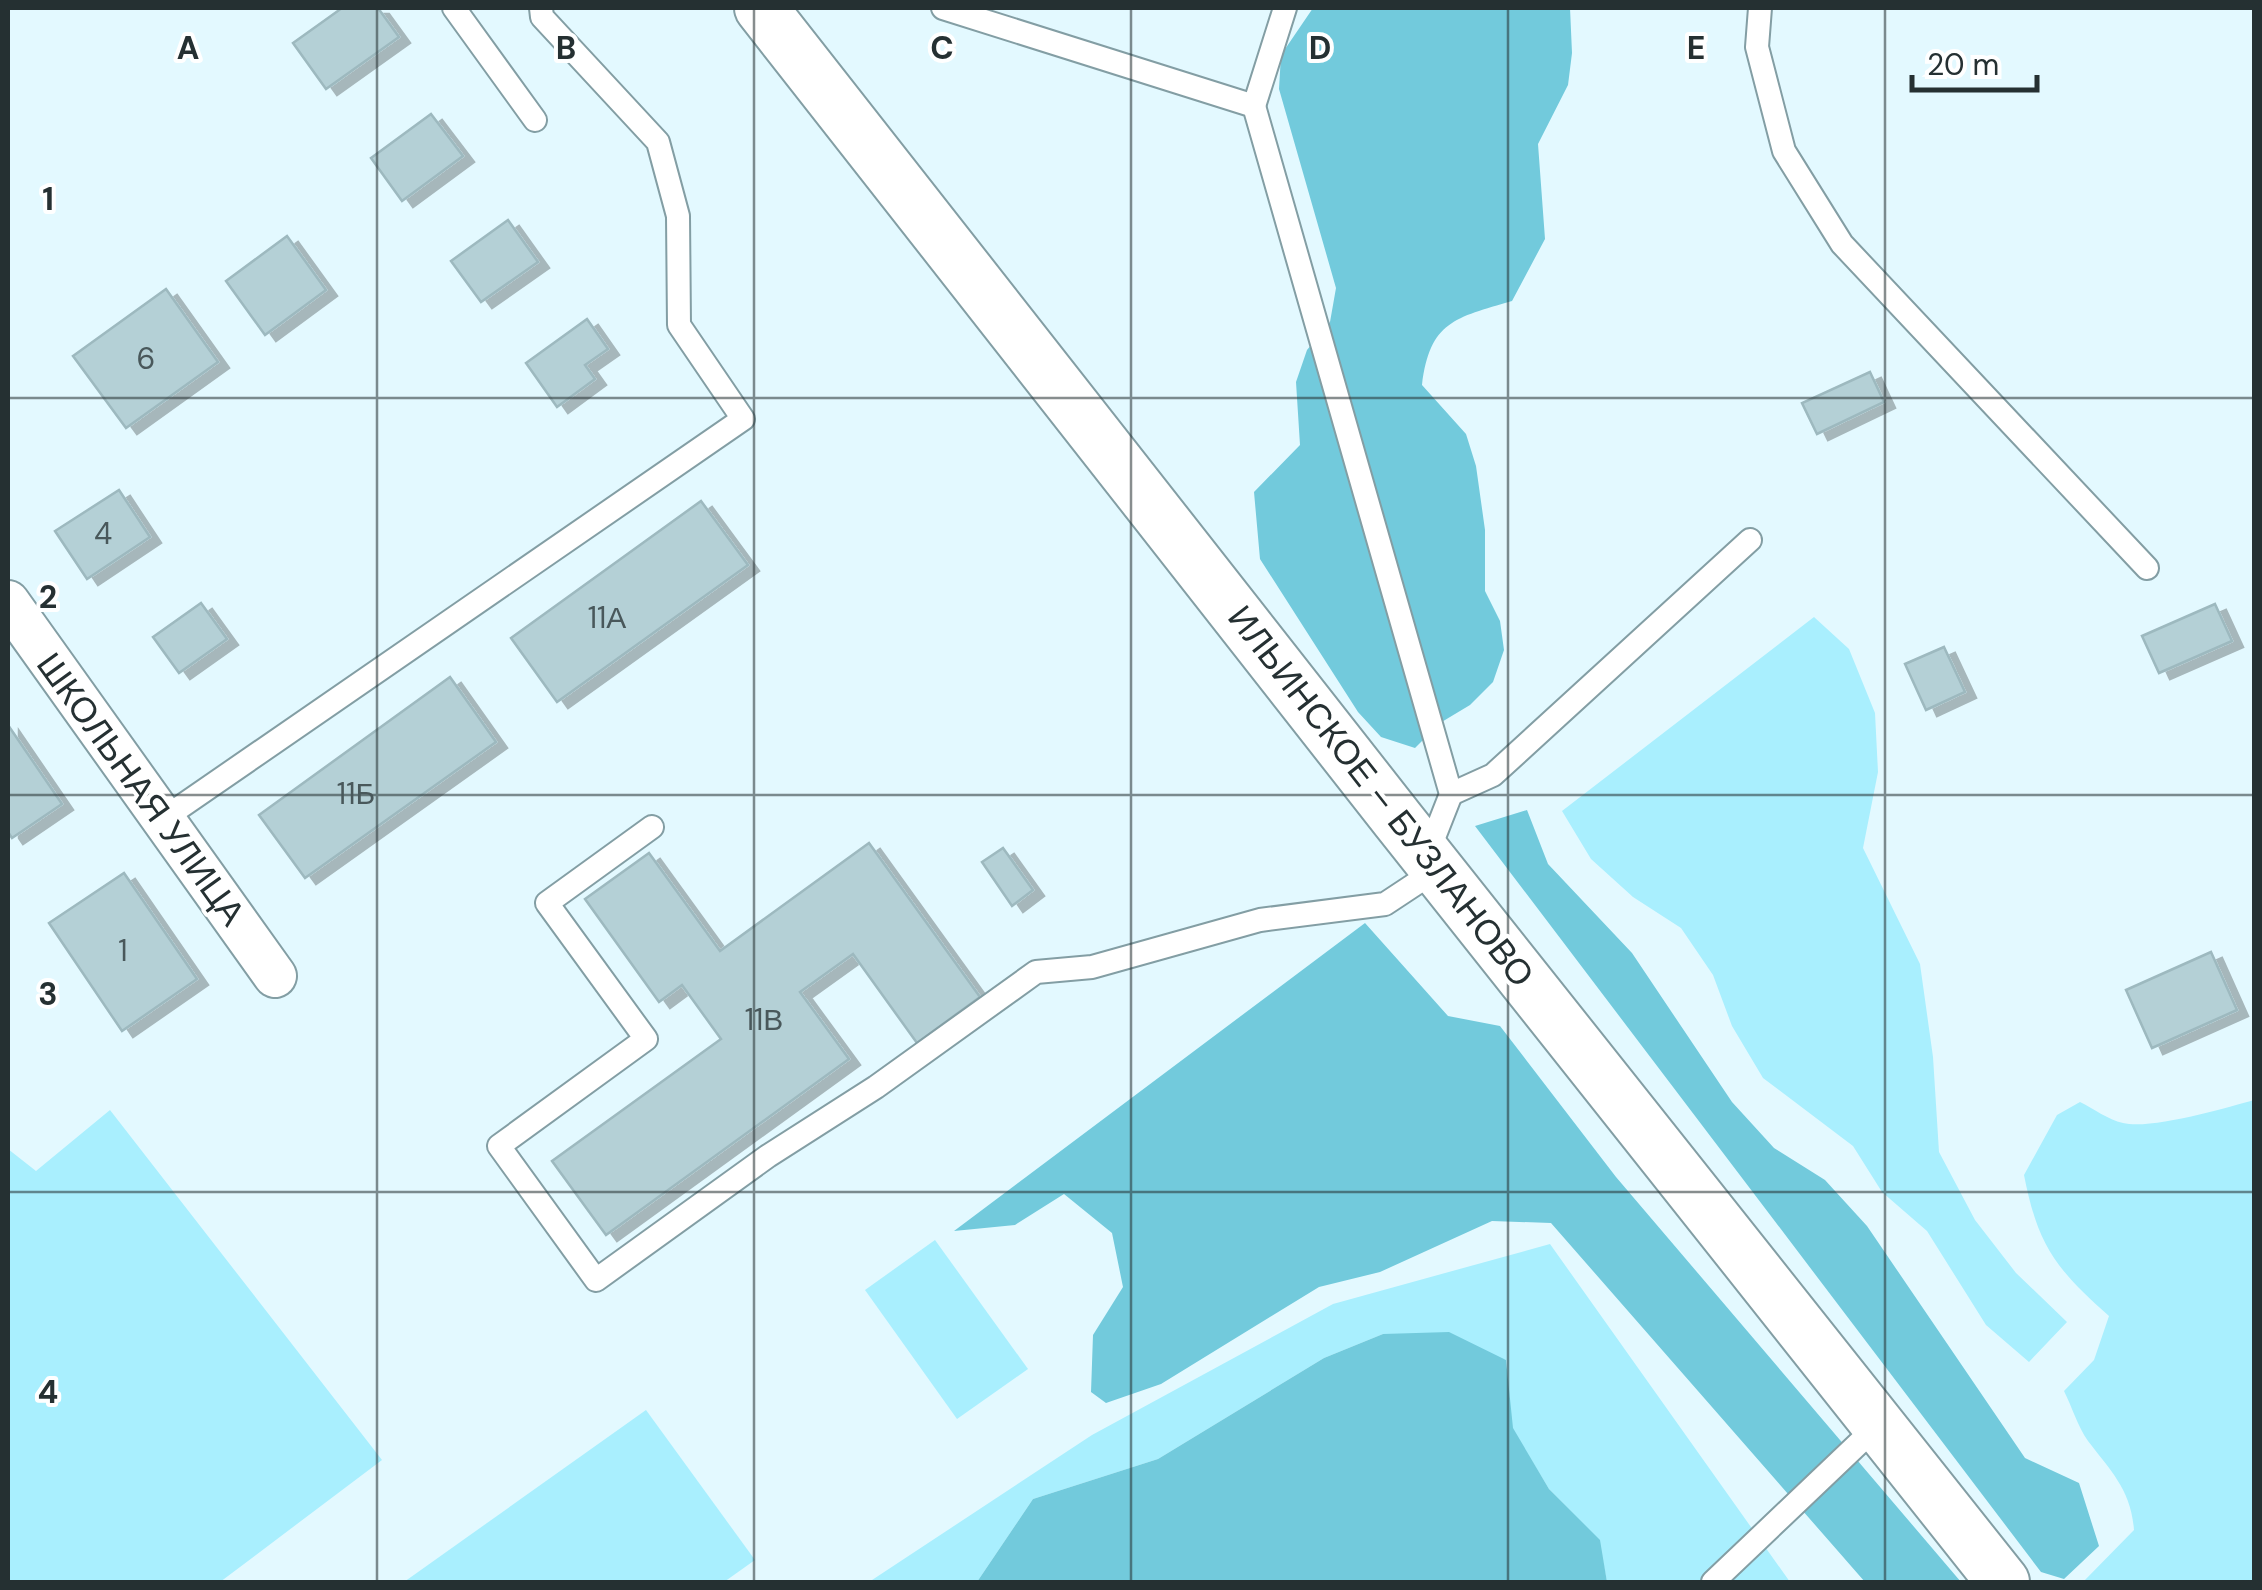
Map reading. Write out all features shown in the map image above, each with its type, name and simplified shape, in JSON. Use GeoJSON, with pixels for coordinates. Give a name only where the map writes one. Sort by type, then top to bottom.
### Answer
{"type":"FeatureCollection","features":[{"type":"Feature","properties":{"kind":"street","name":"ИЛЬИНСКОЕ – БУЗЛАНОВО"},"geometry":{"type":"LineString","coordinates":[[761,8],[2002,1582]]}},
{"type":"Feature","properties":{"kind":"street","name":"ШКОЛЬНАЯ УЛИЦА"},"geometry":{"type":"LineString","coordinates":[[8,602],[275,976]]}},
{"type":"Feature","properties":{"kind":"lane"},"geometry":{"type":"LineString","coordinates":[[454,8],[535,120]]}},
{"type":"Feature","properties":{"kind":"lane"},"geometry":{"type":"LineString","coordinates":[[163,820],[744,419],[679,325],[678,216],[658,142],[542,17],[541,8]]}},
{"type":"Feature","properties":{"kind":"lane"},"geometry":{"type":"LineString","coordinates":[[944,8],[1254,106]]}},
{"type":"Feature","properties":{"kind":"lane"},"geometry":{"type":"LineString","coordinates":[[652,827],[547,903],[646,1039],[498,1146],[596,1280],[768,1156],[876,1088],[1036,972],[1092,967],[1260,920],[1385,904],[1432,862],[1451,794],[1254,106],[1285,8]]}},
{"type":"Feature","properties":{"kind":"lane"},"geometry":{"type":"LineString","coordinates":[[1760,8],[1756,47],[1784,151],[1842,244],[2147,568]]}},
{"type":"Feature","properties":{"kind":"lane"},"geometry":{"type":"LineString","coordinates":[[1451,794],[1494,775],[1750,540]]}},
{"type":"Feature","properties":{"kind":"lane"},"geometry":{"type":"LineString","coordinates":[[1713,1582],[1878,1425]]}},
{"type":"Feature","properties":{"kind":"shaded area"},"geometry":{"type":"Polygon","coordinates":[[[1313,8],[1570,8],[1572,53],[1568,85],[1538,144],[1545,239],[1512,301],[1449,325],[1431,347],[1426,364],[1422,385],[1466,434],[1476,466],[1485,530],[1485,591],[1500,621],[1504,650],[1493,682],[1415,748],[1381,737],[1358,712],[1260,559],[1254,492],[1300,445],[1296,382],[1307,350],[1330,322],[1336,288],[1279,89],[1281,55],[1313,8]]]}},
{"type":"Feature","properties":{"kind":"shaded area"},"geometry":{"type":"Polygon","coordinates":[[[1814,617],[1849,649],[1875,713],[1878,772],[1863,848],[1920,964],[1933,1057],[1939,1152],[1975,1220],[2016,1273],[2067,1322],[2029,1362],[1986,1325],[1927,1231],[1882,1192],[1853,1146],[1763,1078],[1732,1026],[1713,975],[1681,928],[1633,897],[1591,859],[1562,811],[1814,617]]]}},
{"type":"Feature","properties":{"kind":"shaded area"},"geometry":{"type":"Polygon","coordinates":[[[1527,810],[1548,864],[1632,953],[1732,1102],[1774,1148],[1825,1180],[1867,1226],[2025,1458],[2079,1483],[2099,1546],[2064,1579],[2041,1572],[1475,826],[1527,810]]]}},
{"type":"Feature","properties":{"kind":"shaded area"},"geometry":{"type":"Polygon","coordinates":[[[1365,923],[1448,1016],[1500,1026],[1616,1177],[1961,1582],[1865,1582],[1551,1223],[1492,1221],[1380,1272],[1319,1287],[1161,1384],[1106,1403],[1091,1392],[1093,1335],[1123,1287],[1112,1233],[1064,1194],[1015,1225],[954,1231],[1365,923]]]}},
{"type":"Feature","properties":{"kind":"shaded area"},"geometry":{"type":"Polygon","coordinates":[[[2254,1100],[2254,1582],[2083,1582],[2134,1530],[2124,1492],[2084,1435],[2064,1391],[2094,1360],[2109,1316],[2075,1284],[2052,1254],[2036,1220],[2024,1175],[2057,1115],[2080,1102],[2112,1119],[2135,1124],[2188,1117],[2254,1100]]]}},
{"type":"Feature","properties":{"kind":"shaded area"},"geometry":{"type":"Polygon","coordinates":[[[110,1110],[382,1460],[220,1582],[8,1582],[8,1149],[36,1171],[110,1110]]]}},
{"type":"Feature","properties":{"kind":"shaded area"},"geometry":{"type":"Polygon","coordinates":[[[935,1240],[1028,1369],[957,1419],[865,1290],[935,1240]]]}},
{"type":"Feature","properties":{"kind":"shaded area"},"geometry":{"type":"Polygon","coordinates":[[[1550,1244],[1790,1582],[1607,1582],[1599,1540],[1549,1489],[1512,1428],[1506,1360],[1383,1334],[1324,1358],[1158,1459],[1033,1499],[977,1582],[869,1582],[1092,1435],[1333,1304],[1550,1244]]]}},
{"type":"Feature","properties":{"kind":"shaded area"},"geometry":{"type":"Polygon","coordinates":[[[1449,1332],[1506,1360],[1513,1428],[1549,1489],[1600,1540],[1607,1582],[977,1582],[1033,1499],[1158,1459],[1324,1358],[1383,1334],[1449,1332]]]}},
{"type":"Feature","properties":{"kind":"shaded area"},"geometry":{"type":"Polygon","coordinates":[[[646,1410],[755,1560],[724,1582],[404,1582],[646,1410]]]}},
{"type":"Feature","properties":{"kind":"building"},"geometry":{"type":"Polygon","coordinates":[[[342,8],[378,8],[399,37],[326,89],[293,43],[342,8]]]}},
{"type":"Feature","properties":{"kind":"building"},"geometry":{"type":"Polygon","coordinates":[[[431,114],[463,156],[402,201],[371,158],[431,114]]]}},
{"type":"Feature","properties":{"kind":"building"},"geometry":{"type":"Polygon","coordinates":[[[508,220],[538,262],[481,302],[451,261],[508,220]]]}},
{"type":"Feature","properties":{"kind":"building"},"geometry":{"type":"Polygon","coordinates":[[[287,236],[326,290],[265,335],[226,281],[287,236]]]}},
{"type":"Feature","properties":{"kind":"building"},"geometry":{"type":"Polygon","coordinates":[[[166,289],[218,362],[126,428],[73,356],[166,289]]]}},
{"type":"Feature","properties":{"kind":"building"},"geometry":{"type":"Polygon","coordinates":[[[587,319],[608,349],[585,365],[595,379],[557,407],[526,363],[587,319]]]}},
{"type":"Feature","properties":{"kind":"building"},"geometry":{"type":"Polygon","coordinates":[[[1870,372],[1884,402],[1817,434],[1802,403],[1870,372]]]}},
{"type":"Feature","properties":{"kind":"building"},"geometry":{"type":"Polygon","coordinates":[[[119,490],[150,537],[87,579],[55,531],[119,490]]]}},
{"type":"Feature","properties":{"kind":"building"},"geometry":{"type":"Polygon","coordinates":[[[701,501],[748,565],[557,702],[511,638],[701,501]]]}},
{"type":"Feature","properties":{"kind":"building"},"geometry":{"type":"Polygon","coordinates":[[[201,603],[227,639],[179,673],[153,637],[201,603]]]}},
{"type":"Feature","properties":{"kind":"building"},"geometry":{"type":"Polygon","coordinates":[[[2215,604],[2232,641],[2159,673],[2142,636],[2215,604]]]}},
{"type":"Feature","properties":{"kind":"building"},"geometry":{"type":"Polygon","coordinates":[[[1944,647],[1965,692],[1926,710],[1905,664],[1944,647]]]}},
{"type":"Feature","properties":{"kind":"building"},"geometry":{"type":"Polygon","coordinates":[[[450,677],[496,742],[305,878],[259,815],[450,677]]]}},
{"type":"Feature","properties":{"kind":"building"},"geometry":{"type":"Polygon","coordinates":[[[8,725],[62,804],[12,838],[8,832],[8,725]]]}},
{"type":"Feature","properties":{"kind":"building"},"geometry":{"type":"Polygon","coordinates":[[[869,843],[980,997],[917,1043],[853,954],[800,992],[849,1059],[606,1235],[552,1161],[721,1039],[682,985],[659,1002],[585,899],[649,853],[720,951],[869,843]]]}},
{"type":"Feature","properties":{"kind":"building"},"geometry":{"type":"Polygon","coordinates":[[[1003,848],[1033,890],[1012,906],[982,862],[1003,848]]]}},
{"type":"Feature","properties":{"kind":"building"},"geometry":{"type":"Polygon","coordinates":[[[124,873],[197,979],[122,1031],[49,923],[124,873]]]}},
{"type":"Feature","properties":{"kind":"building"},"geometry":{"type":"Polygon","coordinates":[[[2211,952],[2237,1010],[2152,1048],[2126,990],[2211,952]]]}}]}
